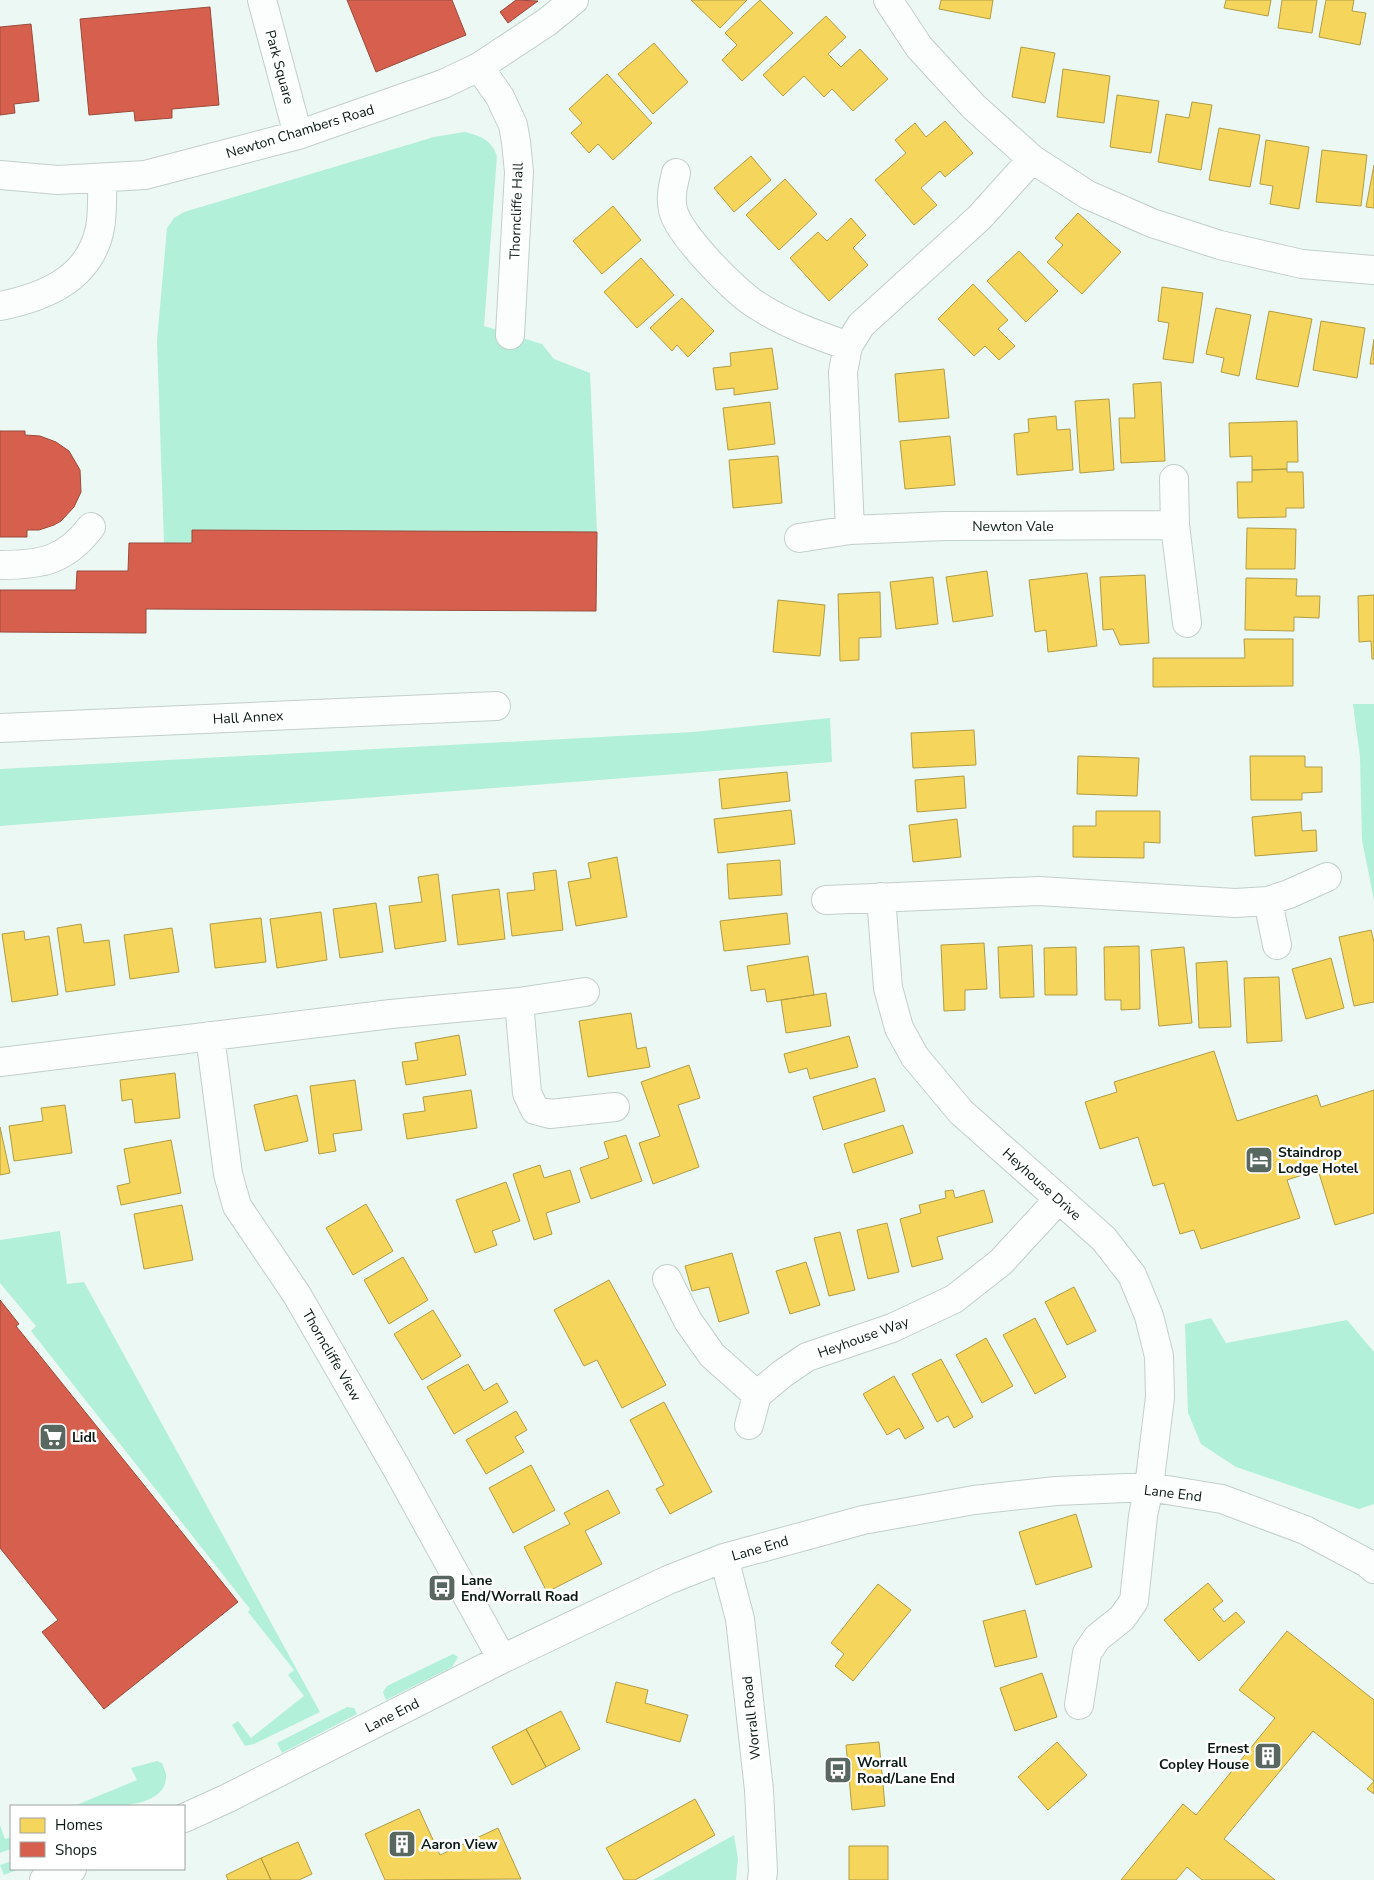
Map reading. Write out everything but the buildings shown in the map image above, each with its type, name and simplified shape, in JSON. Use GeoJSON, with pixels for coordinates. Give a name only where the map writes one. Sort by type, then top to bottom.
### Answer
{"type":"FeatureCollection","features":[{"type":"Feature","properties":{"kind":"street","name":"Park Square"},"geometry":{"type":"LineString","coordinates":[[262,0],[298,134]]}},
{"type":"Feature","properties":{"kind":"street","name":"Newton Chambers Road"},"geometry":{"type":"LineString","coordinates":[[0,175],[58,180],[145,175],[298,134],[443,84],[479,67],[547,22],[574,0]]}},
{"type":"Feature","properties":{"kind":"street"},"geometry":{"type":"LineString","coordinates":[[888,0],[926,54],[974,107],[1032,159],[1088,195],[1152,223],[1212,242],[1302,264],[1374,270]]}},
{"type":"Feature","properties":{"kind":"street","name":"Thorncliffe Hall"},"geometry":{"type":"LineString","coordinates":[[479,67],[500,97],[513,125],[516,142],[519,172],[510,334]]}},
{"type":"Feature","properties":{"kind":"street"},"geometry":{"type":"LineString","coordinates":[[850,530],[842,372],[848,346],[861,325],[980,217],[1032,159]]}},
{"type":"Feature","properties":{"kind":"street"},"geometry":{"type":"LineString","coordinates":[[676,173],[671,192],[673,212],[690,240],[727,282],[756,306],[789,324],[848,346]]}},
{"type":"Feature","properties":{"kind":"street"},"geometry":{"type":"LineString","coordinates":[[0,306],[51,291],[63,285],[76,273],[91,252],[99,231],[102,212],[102,178]]}},
{"type":"Feature","properties":{"kind":"street"},"geometry":{"type":"LineString","coordinates":[[1174,479],[1175,525],[1187,623]]}},
{"type":"Feature","properties":{"kind":"street","name":"Newton Vale"},"geometry":{"type":"LineString","coordinates":[[799,538],[850,530],[945,526],[1175,525]]}},
{"type":"Feature","properties":{"kind":"street"},"geometry":{"type":"LineString","coordinates":[[0,565],[43,562],[57,558],[71,550],[91,527]]}},
{"type":"Feature","properties":{"kind":"street","name":"Hall Annex"},"geometry":{"type":"LineString","coordinates":[[0,728],[496,706]]}},
{"type":"Feature","properties":{"kind":"street"},"geometry":{"type":"LineString","coordinates":[[826,900],[1039,891],[1235,903],[1268,901],[1289,894],[1326,877]]}},
{"type":"Feature","properties":{"kind":"street","name":"Heyhouse Drive"},"geometry":{"type":"LineString","coordinates":[[881,897],[888,988],[899,1028],[915,1057],[961,1112],[1104,1239],[1132,1275],[1149,1316],[1159,1356],[1160,1397],[1149,1487],[1143,1516],[1134,1601],[1122,1618],[1097,1638],[1087,1653],[1079,1705]]}},
{"type":"Feature","properties":{"kind":"street"},"geometry":{"type":"LineString","coordinates":[[1268,901],[1277,945]]}},
{"type":"Feature","properties":{"kind":"street"},"geometry":{"type":"LineString","coordinates":[[0,1062],[391,1014],[519,1002],[585,992]]}},
{"type":"Feature","properties":{"kind":"street"},"geometry":{"type":"LineString","coordinates":[[519,1002],[527,1094],[535,1110],[550,1114],[615,1107]]}},
{"type":"Feature","properties":{"kind":"street","name":"Thorncliffe View"},"geometry":{"type":"LineString","coordinates":[[210,1036],[228,1174],[238,1206],[297,1295],[396,1467],[502,1659]]}},
{"type":"Feature","properties":{"kind":"street","name":"Heyhouse Way"},"geometry":{"type":"LineString","coordinates":[[757,1395],[782,1374],[807,1357],[892,1328],[954,1300],[1002,1262],[1058,1200]]}},
{"type":"Feature","properties":{"kind":"street"},"geometry":{"type":"LineString","coordinates":[[667,1280],[688,1321],[712,1355],[757,1395],[749,1425]]}},
{"type":"Feature","properties":{"kind":"street","name":"Lane End"},"geometry":{"type":"LineString","coordinates":[[185,1818],[228,1798],[502,1659],[668,1580],[724,1558],[862,1520],[974,1500],[1056,1491],[1149,1487],[1222,1499],[1305,1530],[1367,1563],[1374,1569]]}},
{"type":"Feature","properties":{"kind":"street","name":"Worrall Road"},"geometry":{"type":"LineString","coordinates":[[724,1558],[741,1628],[760,1790],[762,1880]]}},
{"type":"Feature","properties":{"kind":"street"},"geometry":{"type":"LineString","coordinates":[[44,1880],[69,1870]]}},
{"type":"Feature","properties":{"kind":"green space"},"geometry":{"type":"Polygon","coordinates":[[[464,132],[484,139],[492,146],[497,156],[484,326],[542,344],[554,359],[590,373],[597,532],[164,543],[157,341],[167,228],[174,218],[184,212],[434,137],[464,132]]]}},
{"type":"Feature","properties":{"kind":"green space"},"geometry":{"type":"Polygon","coordinates":[[[1353,704],[1374,704],[1374,900],[1362,840],[1360,757],[1353,704]]]}},
{"type":"Feature","properties":{"kind":"green space"},"geometry":{"type":"Polygon","coordinates":[[[830,718],[832,762],[0,826],[0,769],[693,732],[830,718]]]}},
{"type":"Feature","properties":{"kind":"green space"},"geometry":{"type":"Polygon","coordinates":[[[60,1231],[67,1284],[84,1282],[320,1712],[254,1744],[245,1746],[232,1725],[238,1721],[251,1738],[304,1696],[288,1675],[294,1670],[248,1612],[250,1609],[31,1331],[36,1326],[0,1283],[0,1240],[60,1231]]]}},
{"type":"Feature","properties":{"kind":"green space"},"geometry":{"type":"Polygon","coordinates":[[[1211,1318],[1226,1343],[1347,1320],[1374,1352],[1374,1504],[1359,1509],[1236,1467],[1201,1444],[1188,1413],[1185,1324],[1211,1318]]]}},
{"type":"Feature","properties":{"kind":"green space"},"geometry":{"type":"Polygon","coordinates":[[[453,1654],[458,1657],[452,1667],[386,1700],[383,1692],[387,1686],[453,1654]]]}},
{"type":"Feature","properties":{"kind":"green space"},"geometry":{"type":"Polygon","coordinates":[[[347,1707],[354,1708],[357,1714],[282,1753],[277,1743],[347,1707]]]}},
{"type":"Feature","properties":{"kind":"green space"},"geometry":{"type":"Polygon","coordinates":[[[157,1761],[162,1763],[166,1778],[162,1789],[154,1797],[128,1805],[76,1805],[137,1780],[131,1768],[157,1761]]]}},
{"type":"Feature","properties":{"kind":"green space"},"geometry":{"type":"Polygon","coordinates":[[[0,1825],[5,1839],[10,1837],[10,1849],[0,1853],[0,1825]]]}},
{"type":"Feature","properties":{"kind":"green space"},"geometry":{"type":"Polygon","coordinates":[[[734,1835],[738,1859],[736,1880],[653,1880],[734,1835]]]}},
{"type":"Feature","properties":{"kind":"green space"},"geometry":{"type":"Polygon","coordinates":[[[10,1861],[10,1870],[16,1870],[4,1875],[0,1865],[10,1861]]]}},
{"type":"Feature","properties":{"kind":"place","name":"Staindrop Lodge Hotel"},"geometry":{"type":"Point","coordinates":[1259,1160]}},
{"type":"Feature","properties":{"kind":"place","name":"Lidl"},"geometry":{"type":"Point","coordinates":[53,1437]}},
{"type":"Feature","properties":{"kind":"place","name":"Lane End/Worrall Road"},"geometry":{"type":"Point","coordinates":[442,1588]}},
{"type":"Feature","properties":{"kind":"place","name":"Ernest Copley House"},"geometry":{"type":"Point","coordinates":[1268,1756]}},
{"type":"Feature","properties":{"kind":"place","name":"Worrall Road/Lane End"},"geometry":{"type":"Point","coordinates":[838,1770]}},
{"type":"Feature","properties":{"kind":"place","name":"Aaron View"},"geometry":{"type":"Point","coordinates":[402,1844]}}]}
